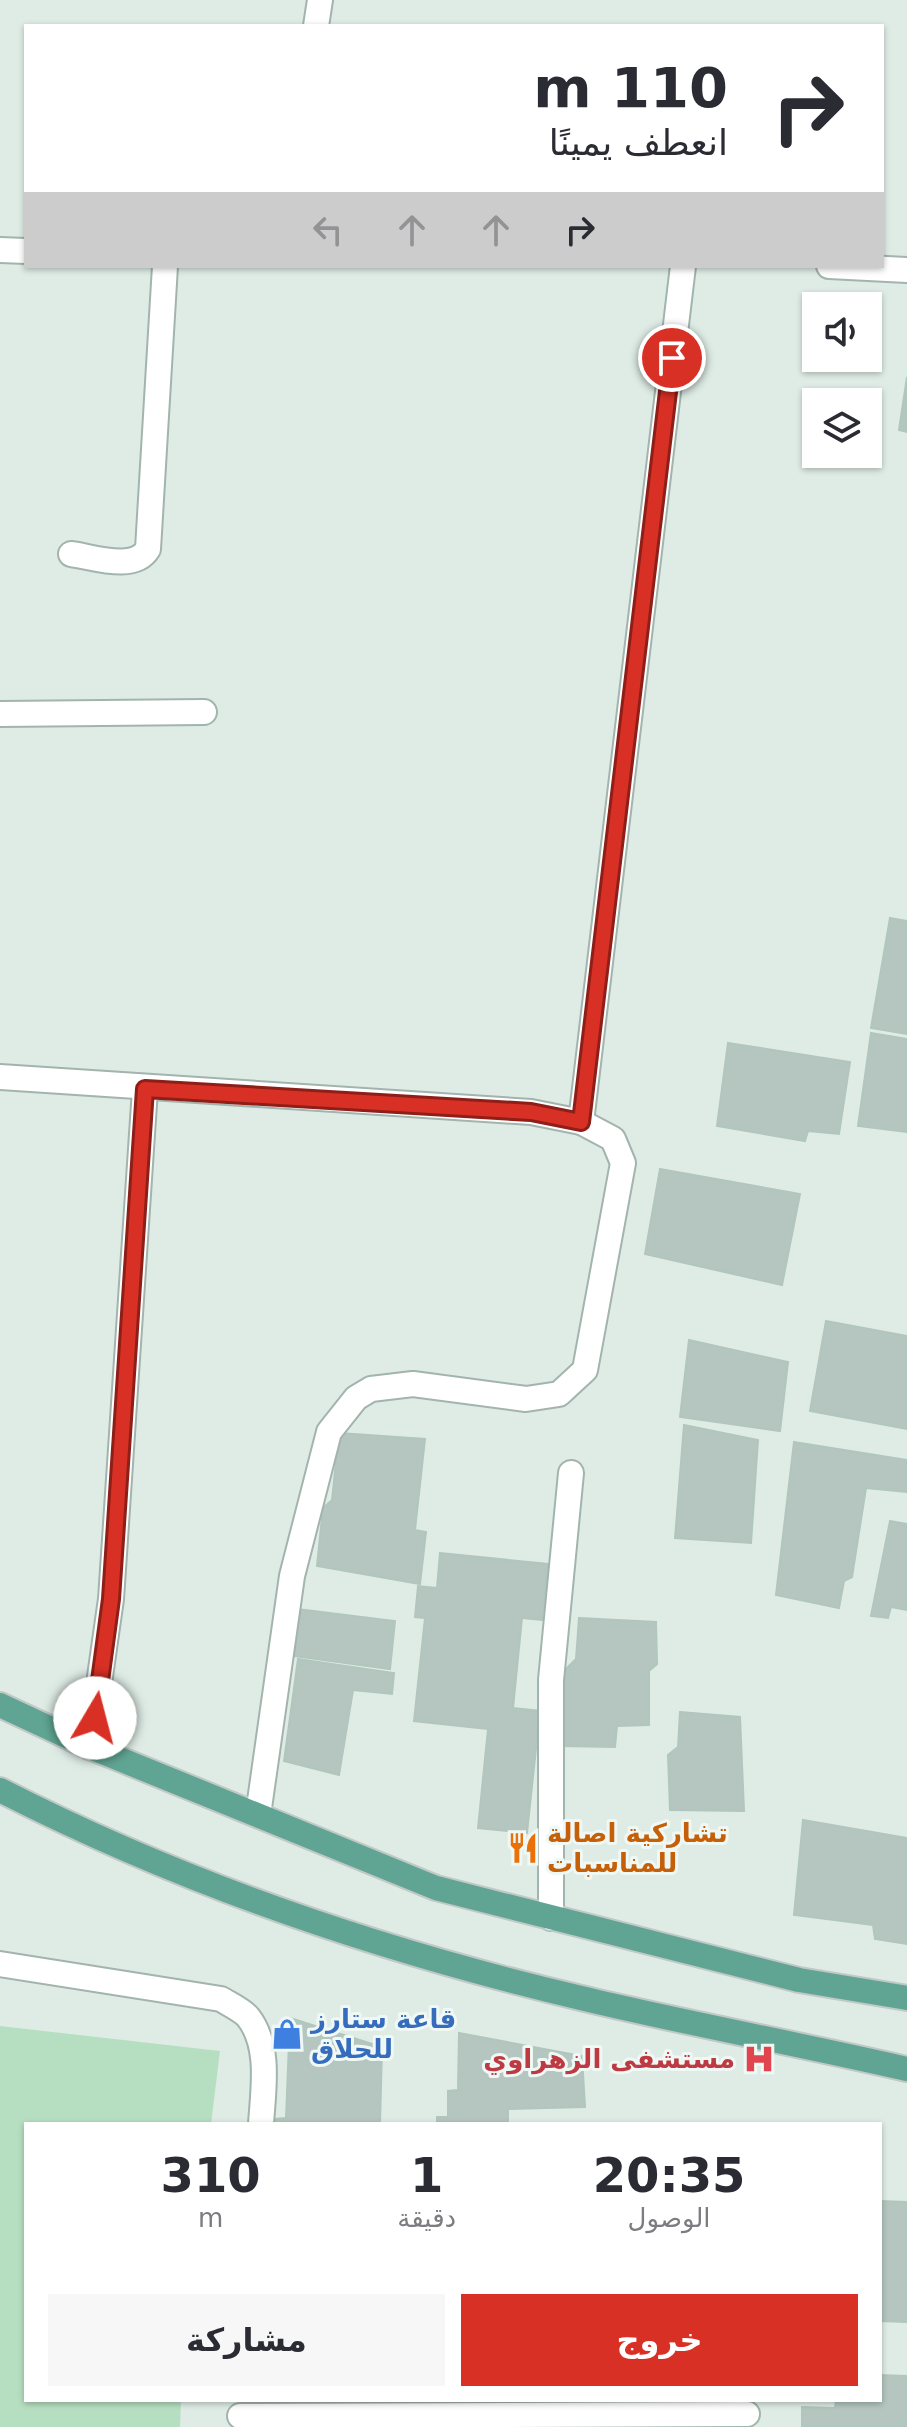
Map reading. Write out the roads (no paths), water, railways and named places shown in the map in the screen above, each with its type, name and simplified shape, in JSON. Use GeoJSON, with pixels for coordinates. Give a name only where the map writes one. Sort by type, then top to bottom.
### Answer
{"type":"FeatureCollection","features":[{"type":"Feature","properties":{"kind":"main road"},"geometry":{"type":"LineString","coordinates":[[0,1705],[90,1747],[436,1888],[799,1980],[907,1998]]}},
{"type":"Feature","properties":{"kind":"main road"},"geometry":{"type":"LineString","coordinates":[[0,1790],[57,1819],[236,1894],[433,1959],[581,1998],[907,2069]]}},
{"type":"Feature","properties":{"kind":"street"},"geometry":{"type":"LineString","coordinates":[[316,24],[320,0]]}},
{"type":"Feature","properties":{"kind":"street"},"geometry":{"type":"LineString","coordinates":[[0,250],[24,251]]}},
{"type":"Feature","properties":{"kind":"street"},"geometry":{"type":"LineString","coordinates":[[71,554],[132,562],[143,558],[148,549],[165,268]]}},
{"type":"Feature","properties":{"kind":"street"},"geometry":{"type":"LineString","coordinates":[[581,1122],[683,268]]}},
{"type":"Feature","properties":{"kind":"street"},"geometry":{"type":"LineString","coordinates":[[868,268],[907,270]]}},
{"type":"Feature","properties":{"kind":"street"},"geometry":{"type":"LineString","coordinates":[[0,714],[204,712]]}},
{"type":"Feature","properties":{"kind":"street"},"geometry":{"type":"LineString","coordinates":[[0,1077],[145,1089],[531,1112],[581,1122],[613,1139],[623,1163],[585,1370],[559,1394],[526,1399],[413,1384],[371,1389],[356,1398],[329,1432],[292,1576],[258,1815]]}},
{"type":"Feature","properties":{"kind":"street"},"geometry":{"type":"LineString","coordinates":[[90,1747],[111,1599],[145,1089]]}},
{"type":"Feature","properties":{"kind":"street"},"geometry":{"type":"LineString","coordinates":[[551,1918],[551,1680],[571,1473]]}},
{"type":"Feature","properties":{"kind":"street"},"geometry":{"type":"LineString","coordinates":[[0,1964],[221,1999],[248,2017],[260,2042],[265,2074],[261,2122]]}},
{"type":"Feature","properties":{"kind":"street"},"geometry":{"type":"LineString","coordinates":[[240,2414],[747,2414]]}},
{"type":"Feature","properties":{"kind":"place","name":"تشاركية اصالة للمناسبات"},"geometry":{"type":"Point","coordinates":[523,1848]}},
{"type":"Feature","properties":{"kind":"place","name":"قاعة ستارز للحلاق"},"geometry":{"type":"Point","coordinates":[287,2034]}},
{"type":"Feature","properties":{"kind":"place","name":"مستشفى الزهراوي"},"geometry":{"type":"Point","coordinates":[759,2059]}}]}
